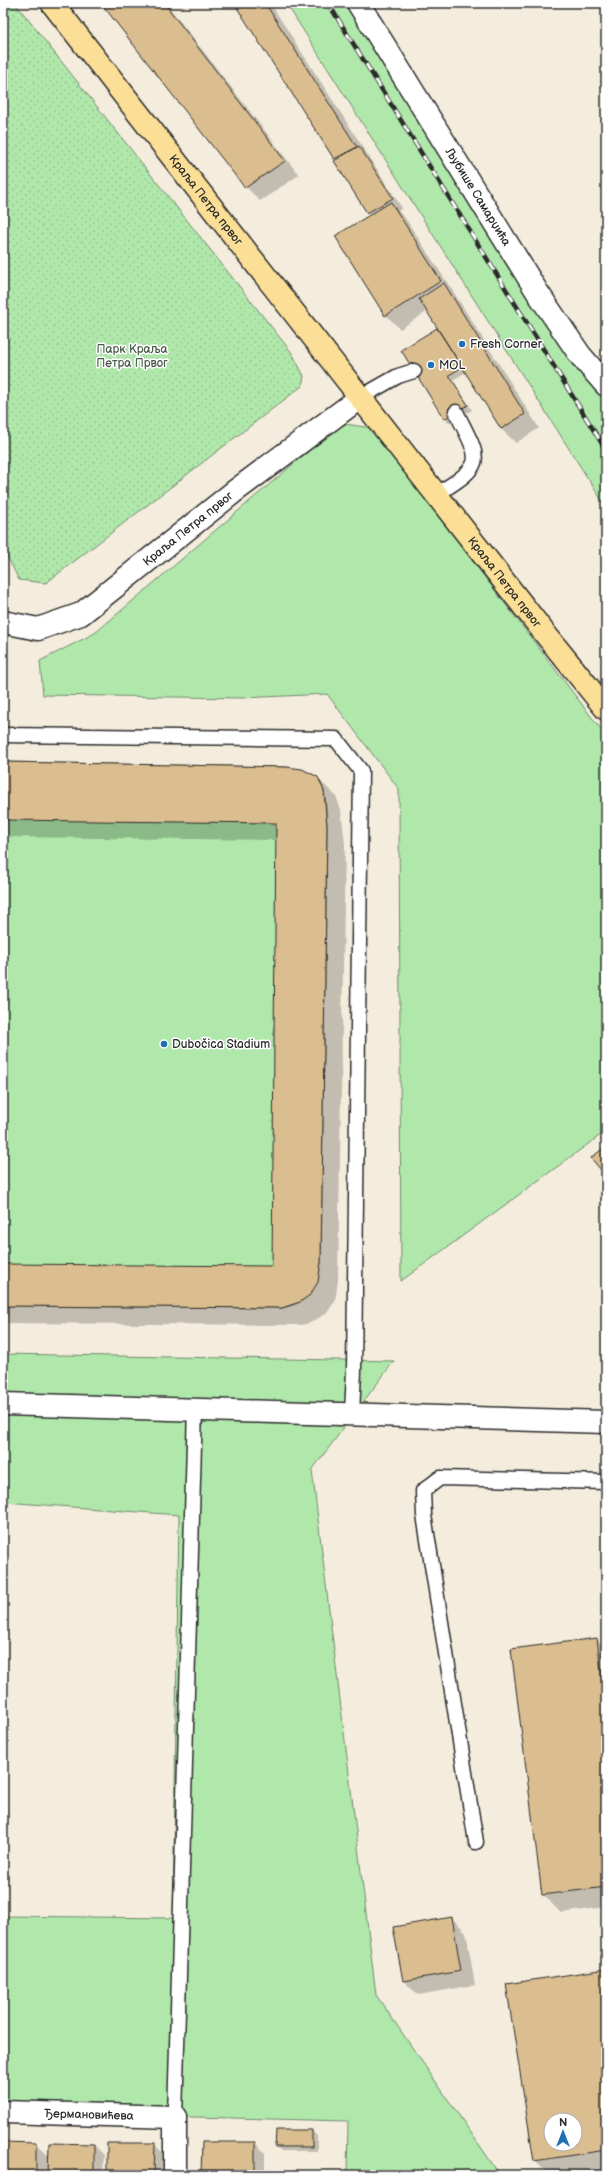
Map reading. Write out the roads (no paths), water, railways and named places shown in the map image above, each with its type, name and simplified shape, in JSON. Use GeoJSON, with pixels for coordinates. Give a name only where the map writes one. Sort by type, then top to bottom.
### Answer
{"type":"FeatureCollection","features":[{"type":"Feature","properties":{"kind":"main road","name":"Краља Петра првог"},"geometry":{"type":"LineString","coordinates":[[52,3],[546,635],[606,709]]}},
{"type":"Feature","properties":{"kind":"street","name":"Љубише Самарџића"},"geometry":{"type":"LineString","coordinates":[[358,3],[538,293],[580,355],[606,385]]}},
{"type":"Feature","properties":{"kind":"street","name":"Краља Петра првог"},"geometry":{"type":"LineString","coordinates":[[3,622],[38,629],[81,614],[235,491],[361,397]]}},
{"type":"Feature","properties":{"kind":"street"},"geometry":{"type":"LineString","coordinates":[[3,1404],[195,1408],[606,1422]]}},
{"type":"Feature","properties":{"kind":"street","name":"Ђермановићева"},"geometry":{"type":"LineString","coordinates":[[3,2112],[175,2117]]}},
{"type":"Feature","properties":{"kind":"street"},"geometry":{"type":"LineString","coordinates":[[175,2117],[175,2175]]}},
{"type":"Feature","properties":{"kind":"lane"},"geometry":{"type":"LineString","coordinates":[[361,397],[398,376],[414,371]]}},
{"type":"Feature","properties":{"kind":"lane"},"geometry":{"type":"LineString","coordinates":[[436,494],[461,479],[471,470],[474,462],[475,451],[456,412]]}},
{"type":"Feature","properties":{"kind":"lane"},"geometry":{"type":"LineString","coordinates":[[3,735],[336,739],[361,771],[354,1371],[352,1414]]}},
{"type":"Feature","properties":{"kind":"lane"},"geometry":{"type":"LineString","coordinates":[[175,2117],[195,1408]]}},
{"type":"Feature","properties":{"kind":"lane"},"geometry":{"type":"LineString","coordinates":[[476,1842],[424,1515],[423,1491],[440,1478],[606,1482]]}},
{"type":"Feature","properties":{"kind":"railway"},"geometry":{"type":"LineString","coordinates":[[328,3],[606,450]]}},
{"type":"Feature","properties":{"kind":"place","name":"Fresh Corner"},"geometry":{"type":"Point","coordinates":[462,344]}},
{"type":"Feature","properties":{"kind":"place","name":"MOL"},"geometry":{"type":"Point","coordinates":[431,365]}},
{"type":"Feature","properties":{"kind":"place","name":"Dubočica Stadium"},"geometry":{"type":"Point","coordinates":[164,1044]}},
{"type":"Feature","properties":{"kind":"park label","name":"Парк Краља Петра Првог"},"geometry":{"type":"Point","coordinates":[132,356]}}]}
